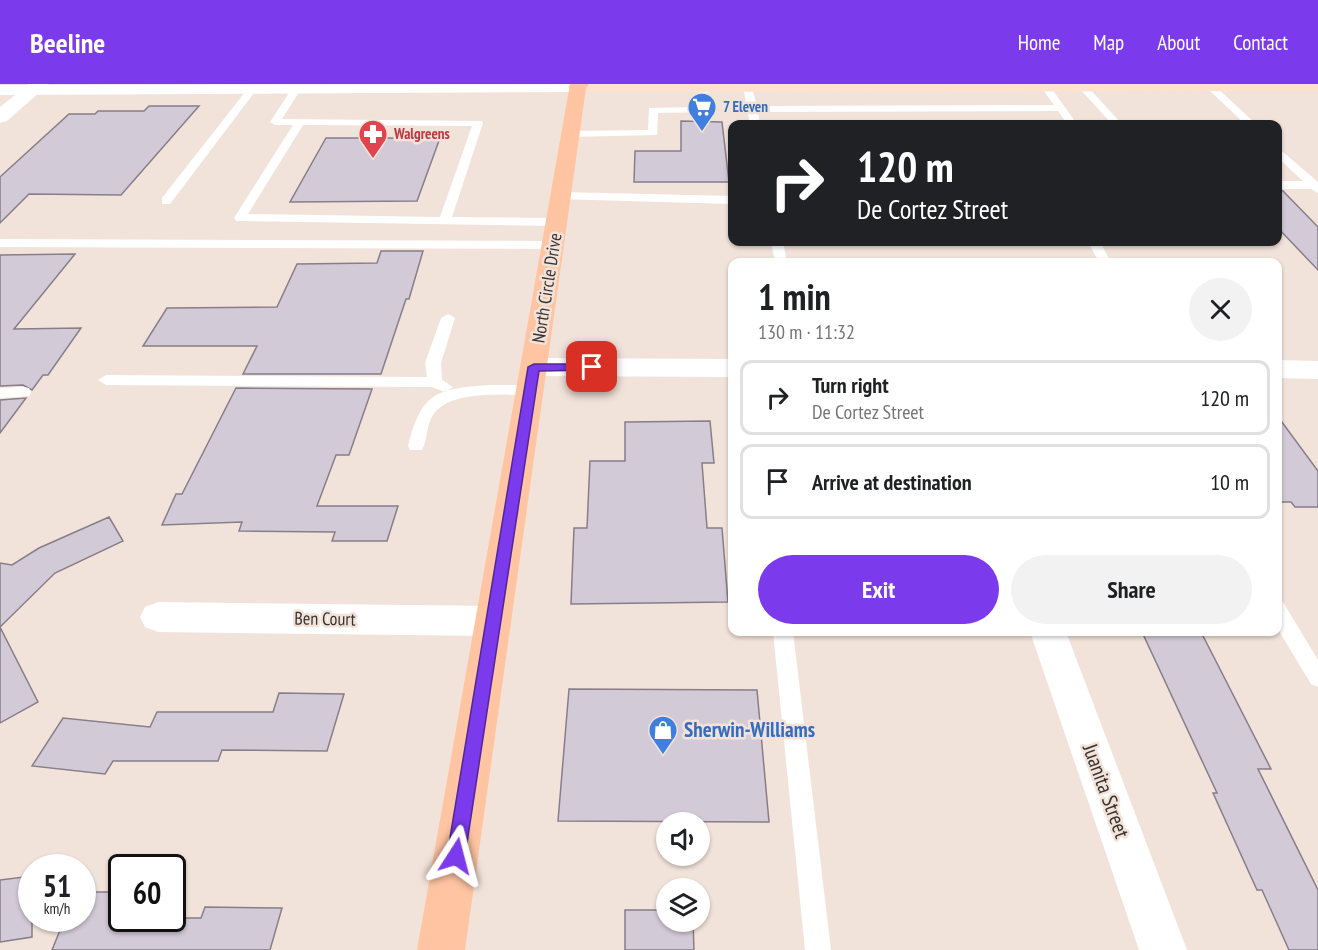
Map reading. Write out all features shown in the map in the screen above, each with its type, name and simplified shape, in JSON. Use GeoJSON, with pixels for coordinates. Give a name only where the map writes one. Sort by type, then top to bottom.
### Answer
{"type":"FeatureCollection","features":[{"type":"Feature","properties":{"kind":"main road"},"geometry":{"type":"LineString","coordinates":[[577,85],[703,87],[1318,86]]}},
{"type":"Feature","properties":{"kind":"main road","name":"North Circle Drive"},"geometry":{"type":"LineString","coordinates":[[441,950],[577,85]]}},
{"type":"Feature","properties":{"kind":"street"},"geometry":{"type":"LineString","coordinates":[[0,90],[37,87],[296,89],[577,85]]}},
{"type":"Feature","properties":{"kind":"street"},"geometry":{"type":"LineString","coordinates":[[0,117],[37,87]]}},
{"type":"Feature","properties":{"kind":"street"},"geometry":{"type":"LineString","coordinates":[[532,379],[728,368]]}},
{"type":"Feature","properties":{"kind":"street"},"geometry":{"type":"LineString","coordinates":[[1282,369],[1318,370]]}},
{"type":"Feature","properties":{"kind":"street","name":"Ben Court"},"geometry":{"type":"LineString","coordinates":[[158,617],[493,621]]}},
{"type":"Feature","properties":{"kind":"street","name":"Juanita Street"},"geometry":{"type":"LineString","coordinates":[[1049,636],[1164,950]]}},
{"type":"Feature","properties":{"kind":"lane"},"geometry":{"type":"LineString","coordinates":[[568,134],[653,133],[653,110],[704,110],[703,87]]}},
{"type":"Feature","properties":{"kind":"lane"},"geometry":{"type":"LineString","coordinates":[[748,87],[754,120]]}},
{"type":"Feature","properties":{"kind":"lane"},"geometry":{"type":"LineString","coordinates":[[1046,87],[1069,120]]}},
{"type":"Feature","properties":{"kind":"lane"},"geometry":{"type":"LineString","coordinates":[[1083,87],[1113,120]]}},
{"type":"Feature","properties":{"kind":"lane"},"geometry":{"type":"LineString","coordinates":[[1211,87],[1247,120]]}},
{"type":"Feature","properties":{"kind":"lane"},"geometry":{"type":"LineString","coordinates":[[166,201],[252,89]]}},
{"type":"Feature","properties":{"kind":"lane"},"geometry":{"type":"LineString","coordinates":[[296,89],[275,122],[478,123],[445,220]]}},
{"type":"Feature","properties":{"kind":"lane"},"geometry":{"type":"LineString","coordinates":[[752,109],[1061,108]]}},
{"type":"Feature","properties":{"kind":"lane"},"geometry":{"type":"LineString","coordinates":[[300,122],[240,218],[557,221]]}},
{"type":"Feature","properties":{"kind":"lane"},"geometry":{"type":"LineString","coordinates":[[1282,155],[1316,187]]}},
{"type":"Feature","properties":{"kind":"lane"},"geometry":{"type":"LineString","coordinates":[[1282,185],[1316,187]]}},
{"type":"Feature","properties":{"kind":"lane"},"geometry":{"type":"LineString","coordinates":[[0,243],[557,221],[728,200]]}},
{"type":"Feature","properties":{"kind":"lane"},"geometry":{"type":"LineString","coordinates":[[435,382],[433,363],[448,318]]}},
{"type":"Feature","properties":{"kind":"lane"},"geometry":{"type":"LineString","coordinates":[[416,446],[425,413],[436,402],[461,392],[532,379]]}},
{"type":"Feature","properties":{"kind":"lane"},"geometry":{"type":"LineString","coordinates":[[106,380],[435,382],[461,392]]}},
{"type":"Feature","properties":{"kind":"lane"},"geometry":{"type":"LineString","coordinates":[[0,393],[23,392]]}},
{"type":"Feature","properties":{"kind":"lane"},"geometry":{"type":"LineString","coordinates":[[1282,618],[1318,678]]}},
{"type":"Feature","properties":{"kind":"lane"},"geometry":{"type":"LineString","coordinates":[[783,636],[818,950]]}},
{"type":"Feature","properties":{"kind":"building"},"geometry":{"type":"Polygon","coordinates":[[[149,106],[199,106],[121,195],[29,194],[0,223],[0,177],[69,114],[95,114],[98,111],[144,111],[149,106]]]}},
{"type":"Feature","properties":{"kind":"building"},"geometry":{"type":"Polygon","coordinates":[[[681,121],[722,122],[728,182],[634,182],[635,151],[681,151],[681,121]]]}},
{"type":"Feature","properties":{"kind":"building","name":"Walgreens"},"geometry":{"type":"Polygon","coordinates":[[[326,138],[440,138],[417,201],[290,202],[326,138]]]}},
{"type":"Feature","properties":{"kind":"building"},"geometry":{"type":"Polygon","coordinates":[[[1282,191],[1318,227],[1318,270],[1282,232],[1282,191]]]}},
{"type":"Feature","properties":{"kind":"building"},"geometry":{"type":"Polygon","coordinates":[[[381,251],[423,251],[409,299],[406,299],[381,374],[243,374],[257,346],[143,346],[167,308],[277,307],[297,264],[377,263],[381,251]]]}},
{"type":"Feature","properties":{"kind":"building"},"geometry":{"type":"Polygon","coordinates":[[[75,254],[14,329],[81,328],[48,375],[43,375],[32,390],[23,385],[0,386],[0,255],[75,254]]]}},
{"type":"Feature","properties":{"kind":"building"},"geometry":{"type":"Polygon","coordinates":[[[236,388],[372,389],[349,455],[336,455],[317,506],[398,506],[387,541],[332,541],[335,532],[239,531],[242,522],[162,525],[176,494],[182,494],[236,388]]]}},
{"type":"Feature","properties":{"kind":"building"},"geometry":{"type":"Polygon","coordinates":[[[26,398],[0,433],[0,400],[26,398]]]}},
{"type":"Feature","properties":{"kind":"building"},"geometry":{"type":"Polygon","coordinates":[[[710,421],[714,463],[702,463],[707,528],[722,528],[728,602],[571,604],[574,528],[587,528],[590,461],[625,461],[625,422],[710,421]]]}},
{"type":"Feature","properties":{"kind":"building"},"geometry":{"type":"Polygon","coordinates":[[[1282,422],[1318,471],[1318,507],[1295,507],[1291,502],[1282,502],[1282,422]]]}},
{"type":"Feature","properties":{"kind":"building"},"geometry":{"type":"Polygon","coordinates":[[[109,517],[123,541],[55,573],[0,627],[0,563],[12,565],[39,548],[109,517]]]}},
{"type":"Feature","properties":{"kind":"building"},"geometry":{"type":"Polygon","coordinates":[[[0,627],[38,702],[0,723],[0,627]]]}},
{"type":"Feature","properties":{"kind":"building"},"geometry":{"type":"Polygon","coordinates":[[[1144,636],[1203,636],[1271,769],[1258,769],[1318,890],[1318,950],[1289,950],[1262,890],[1257,890],[1213,793],[1217,793],[1144,636]]]}},
{"type":"Feature","properties":{"kind":"building","name":"Sherwin-Williams"},"geometry":{"type":"Polygon","coordinates":[[[569,689],[757,690],[769,822],[710,822],[710,812],[656,812],[656,821],[558,821],[569,689]]]}},
{"type":"Feature","properties":{"kind":"building"},"geometry":{"type":"Polygon","coordinates":[[[279,693],[344,694],[327,751],[222,750],[218,761],[113,761],[105,774],[32,766],[63,718],[150,727],[157,712],[273,712],[279,693]]]}},
{"type":"Feature","properties":{"kind":"building"},"geometry":{"type":"Polygon","coordinates":[[[18,878],[18,932],[32,932],[32,937],[0,942],[0,880],[18,878]]]}},
{"type":"Feature","properties":{"kind":"building"},"geometry":{"type":"Polygon","coordinates":[[[96,892],[108,892],[108,932],[186,932],[186,918],[201,918],[205,907],[282,908],[270,950],[52,950],[59,932],[96,932],[96,892]]]}},
{"type":"Feature","properties":{"kind":"building"},"geometry":{"type":"Polygon","coordinates":[[[625,910],[656,910],[656,932],[693,932],[694,950],[625,950],[625,910]]]}},
{"type":"Feature","properties":{"kind":"place","name":"7 Eleven"},"geometry":{"type":"Point","coordinates":[702,132]}},
{"type":"Feature","properties":{"kind":"place","name":"Walgreens"},"geometry":{"type":"Point","coordinates":[373,160]}},
{"type":"Feature","properties":{"kind":"place","name":"Sherwin-Williams"},"geometry":{"type":"Point","coordinates":[663,756]}},
{"type":"Feature","properties":{"kind":"route"},"geometry":{"type":"LineString","coordinates":[[456,856],[534,367],[592,367]]}}]}
